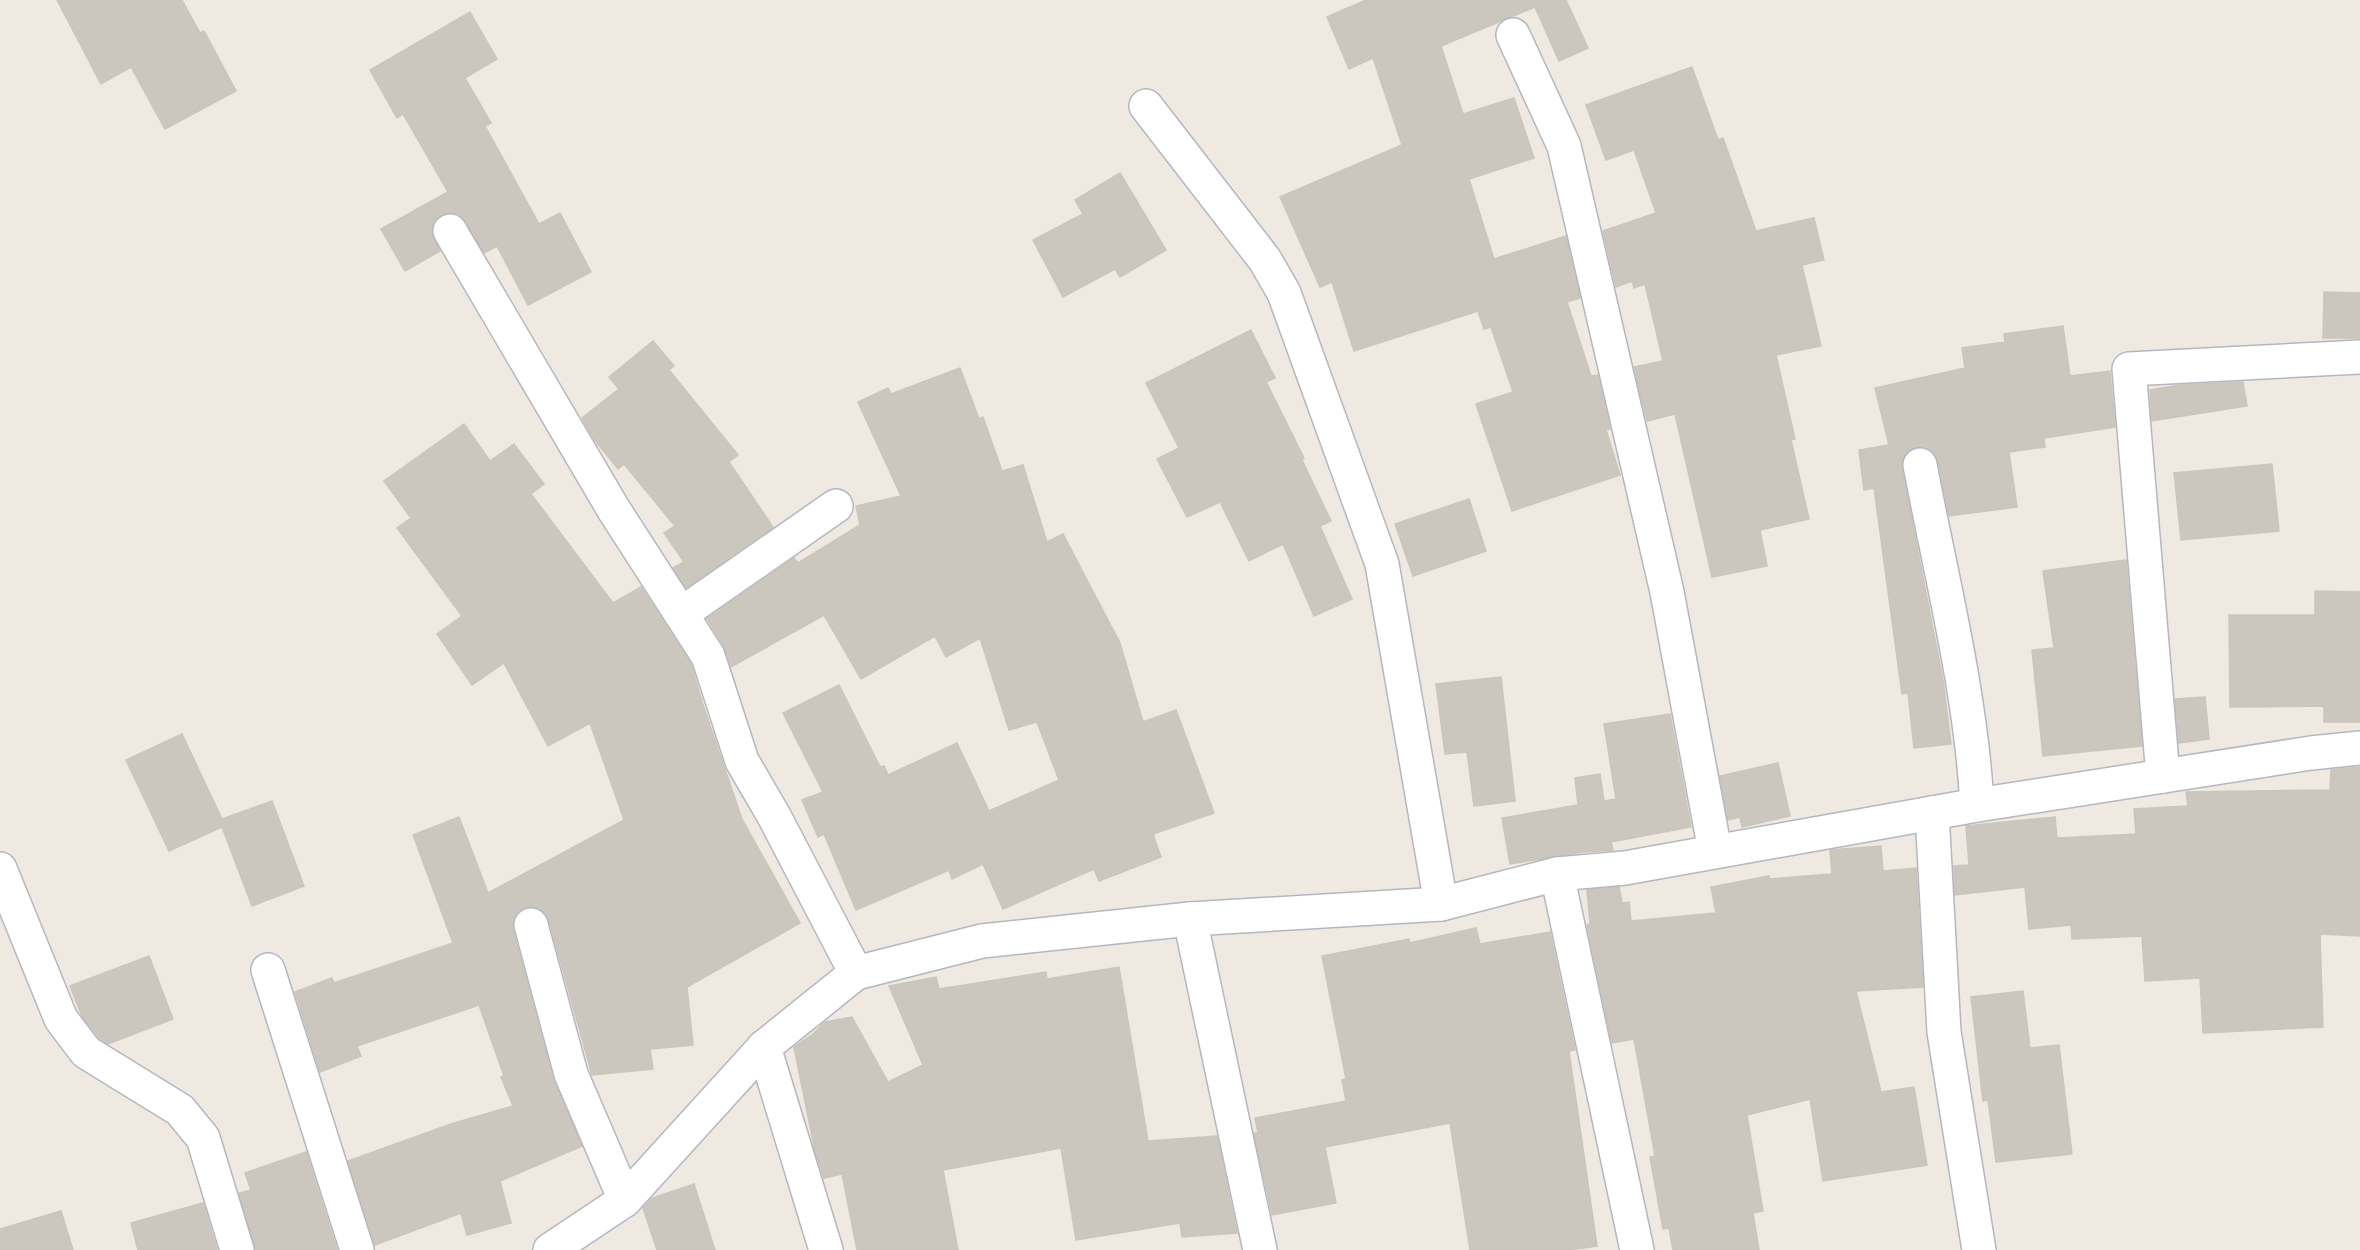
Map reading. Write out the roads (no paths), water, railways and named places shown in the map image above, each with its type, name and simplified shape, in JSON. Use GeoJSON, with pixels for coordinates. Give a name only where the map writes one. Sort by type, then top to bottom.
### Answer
{"type":"FeatureCollection","features":[{"type":"Feature","properties":{"kind":"street"},"geometry":{"type":"LineString","coordinates":[[1513,35],[1564,146],[1667,592],[1714,851]]}},
{"type":"Feature","properties":{"kind":"street"},"geometry":{"type":"LineString","coordinates":[[1146,106],[1265,260],[1288,304],[1382,564],[1441,904]]}},
{"type":"Feature","properties":{"kind":"street"},"geometry":{"type":"LineString","coordinates":[[450,231],[614,510],[708,656],[742,761],[774,816],[856,972]]}},
{"type":"Feature","properties":{"kind":"street"},"geometry":{"type":"LineString","coordinates":[[2163,776],[2129,369],[2360,357]]}},
{"type":"Feature","properties":{"kind":"street"},"geometry":{"type":"LineString","coordinates":[[1920,465],[1957,659],[1975,768],[1977,805]]}},
{"type":"Feature","properties":{"kind":"street"},"geometry":{"type":"LineString","coordinates":[[681,614],[836,506]]}},
{"type":"Feature","properties":{"kind":"street"},"geometry":{"type":"LineString","coordinates":[[550,1250],[625,1200],[764,1047],[856,972],[982,941],[1190,919],[1441,904],[1557,873],[1626,868],[1977,805],[2311,753],[2360,748]]}},
{"type":"Feature","properties":{"kind":"street"},"geometry":{"type":"LineString","coordinates":[[1932,813],[1944,1032],[1979,1250]]}},
{"type":"Feature","properties":{"kind":"street"},"geometry":{"type":"LineString","coordinates":[[0,869],[61,1019],[86,1052],[180,1110],[203,1138],[237,1250]]}},
{"type":"Feature","properties":{"kind":"street"},"geometry":{"type":"LineString","coordinates":[[1557,873],[1637,1250]]}},
{"type":"Feature","properties":{"kind":"street"},"geometry":{"type":"LineString","coordinates":[[1190,919],[1260,1250]]}},
{"type":"Feature","properties":{"kind":"street"},"geometry":{"type":"LineString","coordinates":[[531,925],[571,1074],[625,1200]]}},
{"type":"Feature","properties":{"kind":"street"},"geometry":{"type":"LineString","coordinates":[[268,970],[357,1250]]}},
{"type":"Feature","properties":{"kind":"street"},"geometry":{"type":"LineString","coordinates":[[764,1047],[826,1250]]}}]}
